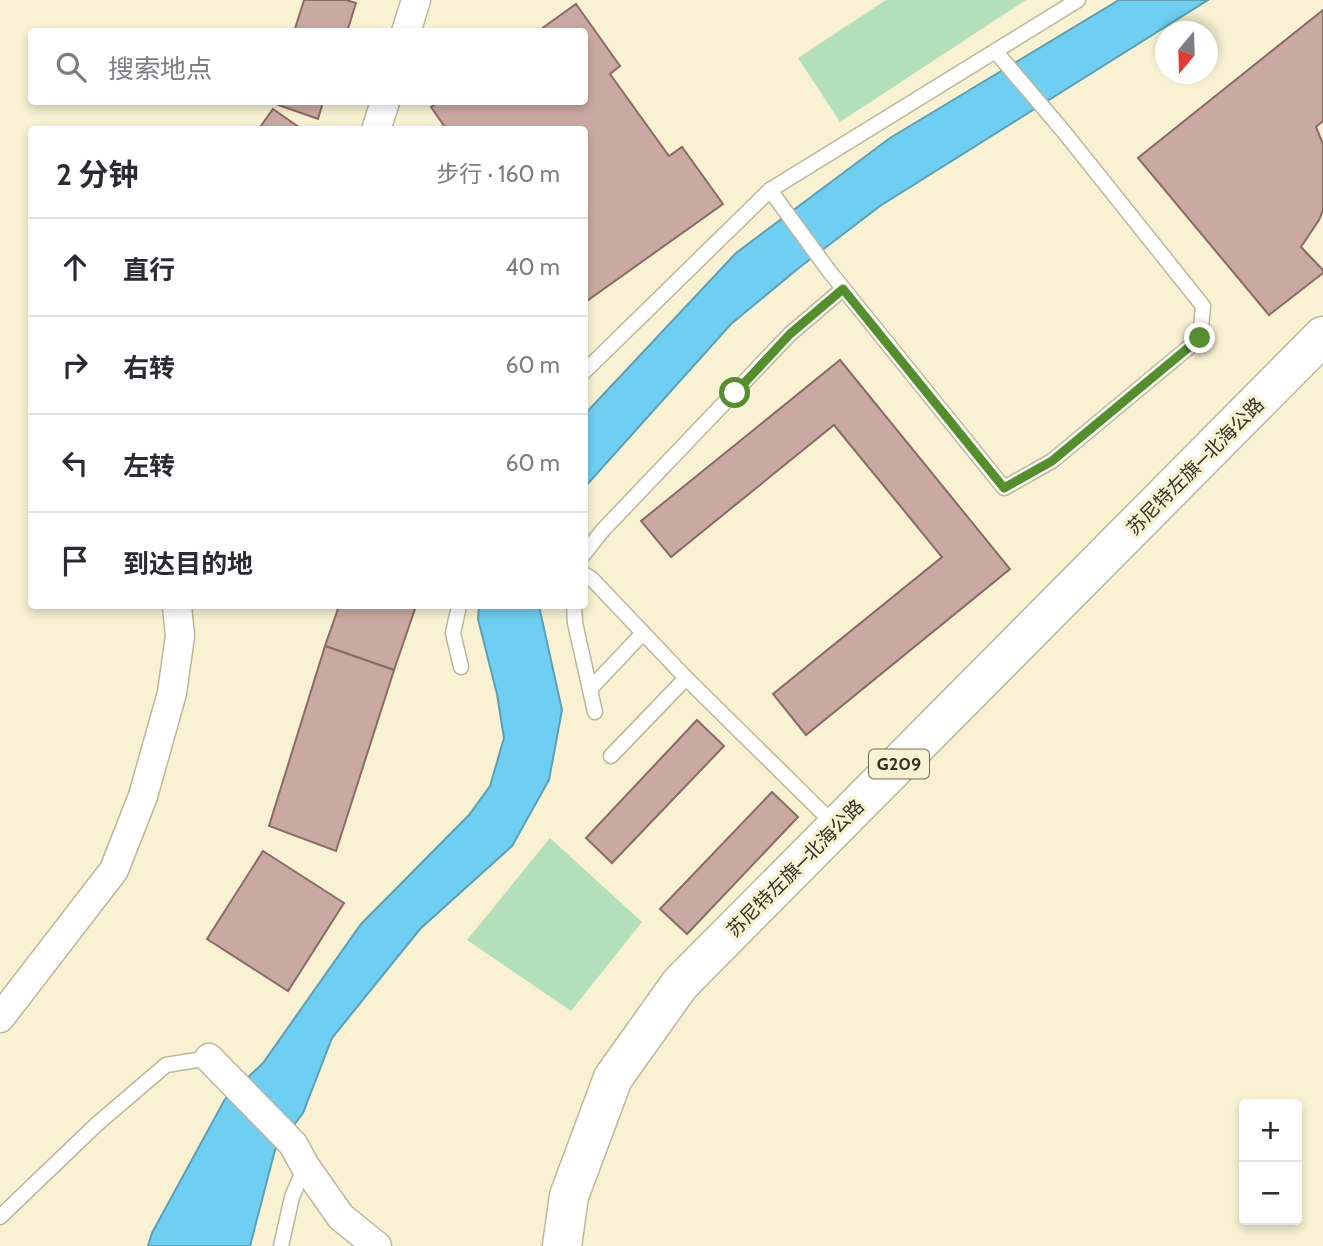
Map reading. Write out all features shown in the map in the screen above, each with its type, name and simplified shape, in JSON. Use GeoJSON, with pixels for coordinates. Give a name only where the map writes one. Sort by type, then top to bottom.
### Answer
{"type":"FeatureCollection","features":[{"type":"Feature","properties":{"kind":"highway","name":"苏尼特左旗—北海公路"},"geometry":{"type":"LineString","coordinates":[[562,1246],[569,1196],[613,1078],[680,984],[1323,337]]}},
{"type":"Feature","properties":{"kind":"street"},"geometry":{"type":"LineString","coordinates":[[407,28],[416,0]]}},
{"type":"Feature","properties":{"kind":"street"},"geometry":{"type":"LineString","coordinates":[[377,126],[384,105]]}},
{"type":"Feature","properties":{"kind":"street"},"geometry":{"type":"LineString","coordinates":[[0,1018],[114,870],[144,796],[172,693],[180,636],[177,609]]}},
{"type":"Feature","properties":{"kind":"street"},"geometry":{"type":"LineString","coordinates":[[209,1058],[293,1144],[341,1217],[377,1246]]}},
{"type":"Feature","properties":{"kind":"lane"},"geometry":{"type":"LineString","coordinates":[[588,368],[770,190],[1078,0]]}},
{"type":"Feature","properties":{"kind":"lane"},"geometry":{"type":"LineString","coordinates":[[770,190],[843,289],[1004,488],[1052,461],[1200,338],[1203,306],[1064,132],[996,52]]}},
{"type":"Feature","properties":{"kind":"lane"},"geometry":{"type":"LineString","coordinates":[[588,549],[790,334],[843,289]]}},
{"type":"Feature","properties":{"kind":"lane"},"geometry":{"type":"LineString","coordinates":[[588,577],[836,826]]}},
{"type":"Feature","properties":{"kind":"lane"},"geometry":{"type":"LineString","coordinates":[[458,609],[453,634],[461,667]]}},
{"type":"Feature","properties":{"kind":"lane"},"geometry":{"type":"LineString","coordinates":[[574,609],[595,712]]}},
{"type":"Feature","properties":{"kind":"lane"},"geometry":{"type":"LineString","coordinates":[[591,688],[643,633]]}},
{"type":"Feature","properties":{"kind":"lane"},"geometry":{"type":"LineString","coordinates":[[611,756],[687,678]]}},
{"type":"Feature","properties":{"kind":"lane"},"geometry":{"type":"LineString","coordinates":[[0,1217],[97,1124],[166,1065],[209,1058]]}},
{"type":"Feature","properties":{"kind":"lane"},"geometry":{"type":"LineString","coordinates":[[281,1246],[292,1197],[305,1166]]}},
{"type":"Feature","properties":{"kind":"green space"},"geometry":{"type":"Polygon","coordinates":[[[886,0],[1026,0],[840,122],[798,58],[886,0]]]}},
{"type":"Feature","properties":{"kind":"green space"},"geometry":{"type":"Polygon","coordinates":[[[550,838],[642,922],[571,1011],[467,940],[550,838]]]}},
{"type":"Feature","properties":{"kind":"water"},"geometry":{"type":"Polygon","coordinates":[[[1119,0],[1208,0],[1175,21],[1155,21],[1155,33],[880,206],[800,267],[731,324],[588,484],[588,411],[736,253],[890,138],[1119,0]]]}},
{"type":"Feature","properties":{"kind":"water"},"geometry":{"type":"Polygon","coordinates":[[[479,609],[540,609],[562,710],[549,780],[512,846],[420,929],[332,1038],[303,1113],[275,1150],[250,1246],[148,1246],[152,1233],[225,1099],[263,1063],[361,924],[469,815],[490,786],[504,738],[497,694],[478,619],[479,609]]]}},
{"type":"Feature","properties":{"kind":"building"},"geometry":{"type":"Polygon","coordinates":[[[304,0],[346,0],[356,3],[348,28],[295,28],[304,0]]]}},
{"type":"Feature","properties":{"kind":"building"},"geometry":{"type":"Polygon","coordinates":[[[576,4],[620,66],[610,74],[669,156],[682,147],[723,204],[588,300],[588,126],[444,126],[431,107],[588,105],[588,28],[543,28],[576,4]]]}},
{"type":"Feature","properties":{"kind":"building"},"geometry":{"type":"Polygon","coordinates":[[[1323,10],[1323,121],[1316,127],[1323,144],[1323,210],[1301,247],[1323,273],[1269,315],[1138,158],[1323,10]]]}},
{"type":"Feature","properties":{"kind":"building"},"geometry":{"type":"Polygon","coordinates":[[[278,105],[322,105],[318,119],[278,105]]]}},
{"type":"Feature","properties":{"kind":"building"},"geometry":{"type":"Polygon","coordinates":[[[273,109],[297,126],[261,126],[273,109]]]}},
{"type":"Feature","properties":{"kind":"building"},"geometry":{"type":"Polygon","coordinates":[[[840,360],[1010,569],[806,735],[773,694],[942,557],[834,425],[671,557],[641,521],[840,360]]]}},
{"type":"Feature","properties":{"kind":"building"},"geometry":{"type":"Polygon","coordinates":[[[338,609],[415,609],[394,670],[325,646],[338,609]]]}},
{"type":"Feature","properties":{"kind":"building"},"geometry":{"type":"Polygon","coordinates":[[[325,646],[394,670],[336,851],[269,826],[325,646]]]}},
{"type":"Feature","properties":{"kind":"building"},"geometry":{"type":"Polygon","coordinates":[[[697,720],[724,746],[612,863],[586,838],[697,720]]]}},
{"type":"Feature","properties":{"kind":"building"},"geometry":{"type":"Polygon","coordinates":[[[772,792],[798,817],[687,934],[660,909],[772,792]]]}},
{"type":"Feature","properties":{"kind":"building"},"geometry":{"type":"Polygon","coordinates":[[[263,851],[344,903],[288,991],[207,939],[263,851]]]}},
{"type":"Feature","properties":{"kind":"route"},"geometry":{"type":"LineString","coordinates":[[735,393],[790,334],[843,289],[1004,488],[1052,461],[1200,338]]}}]}
